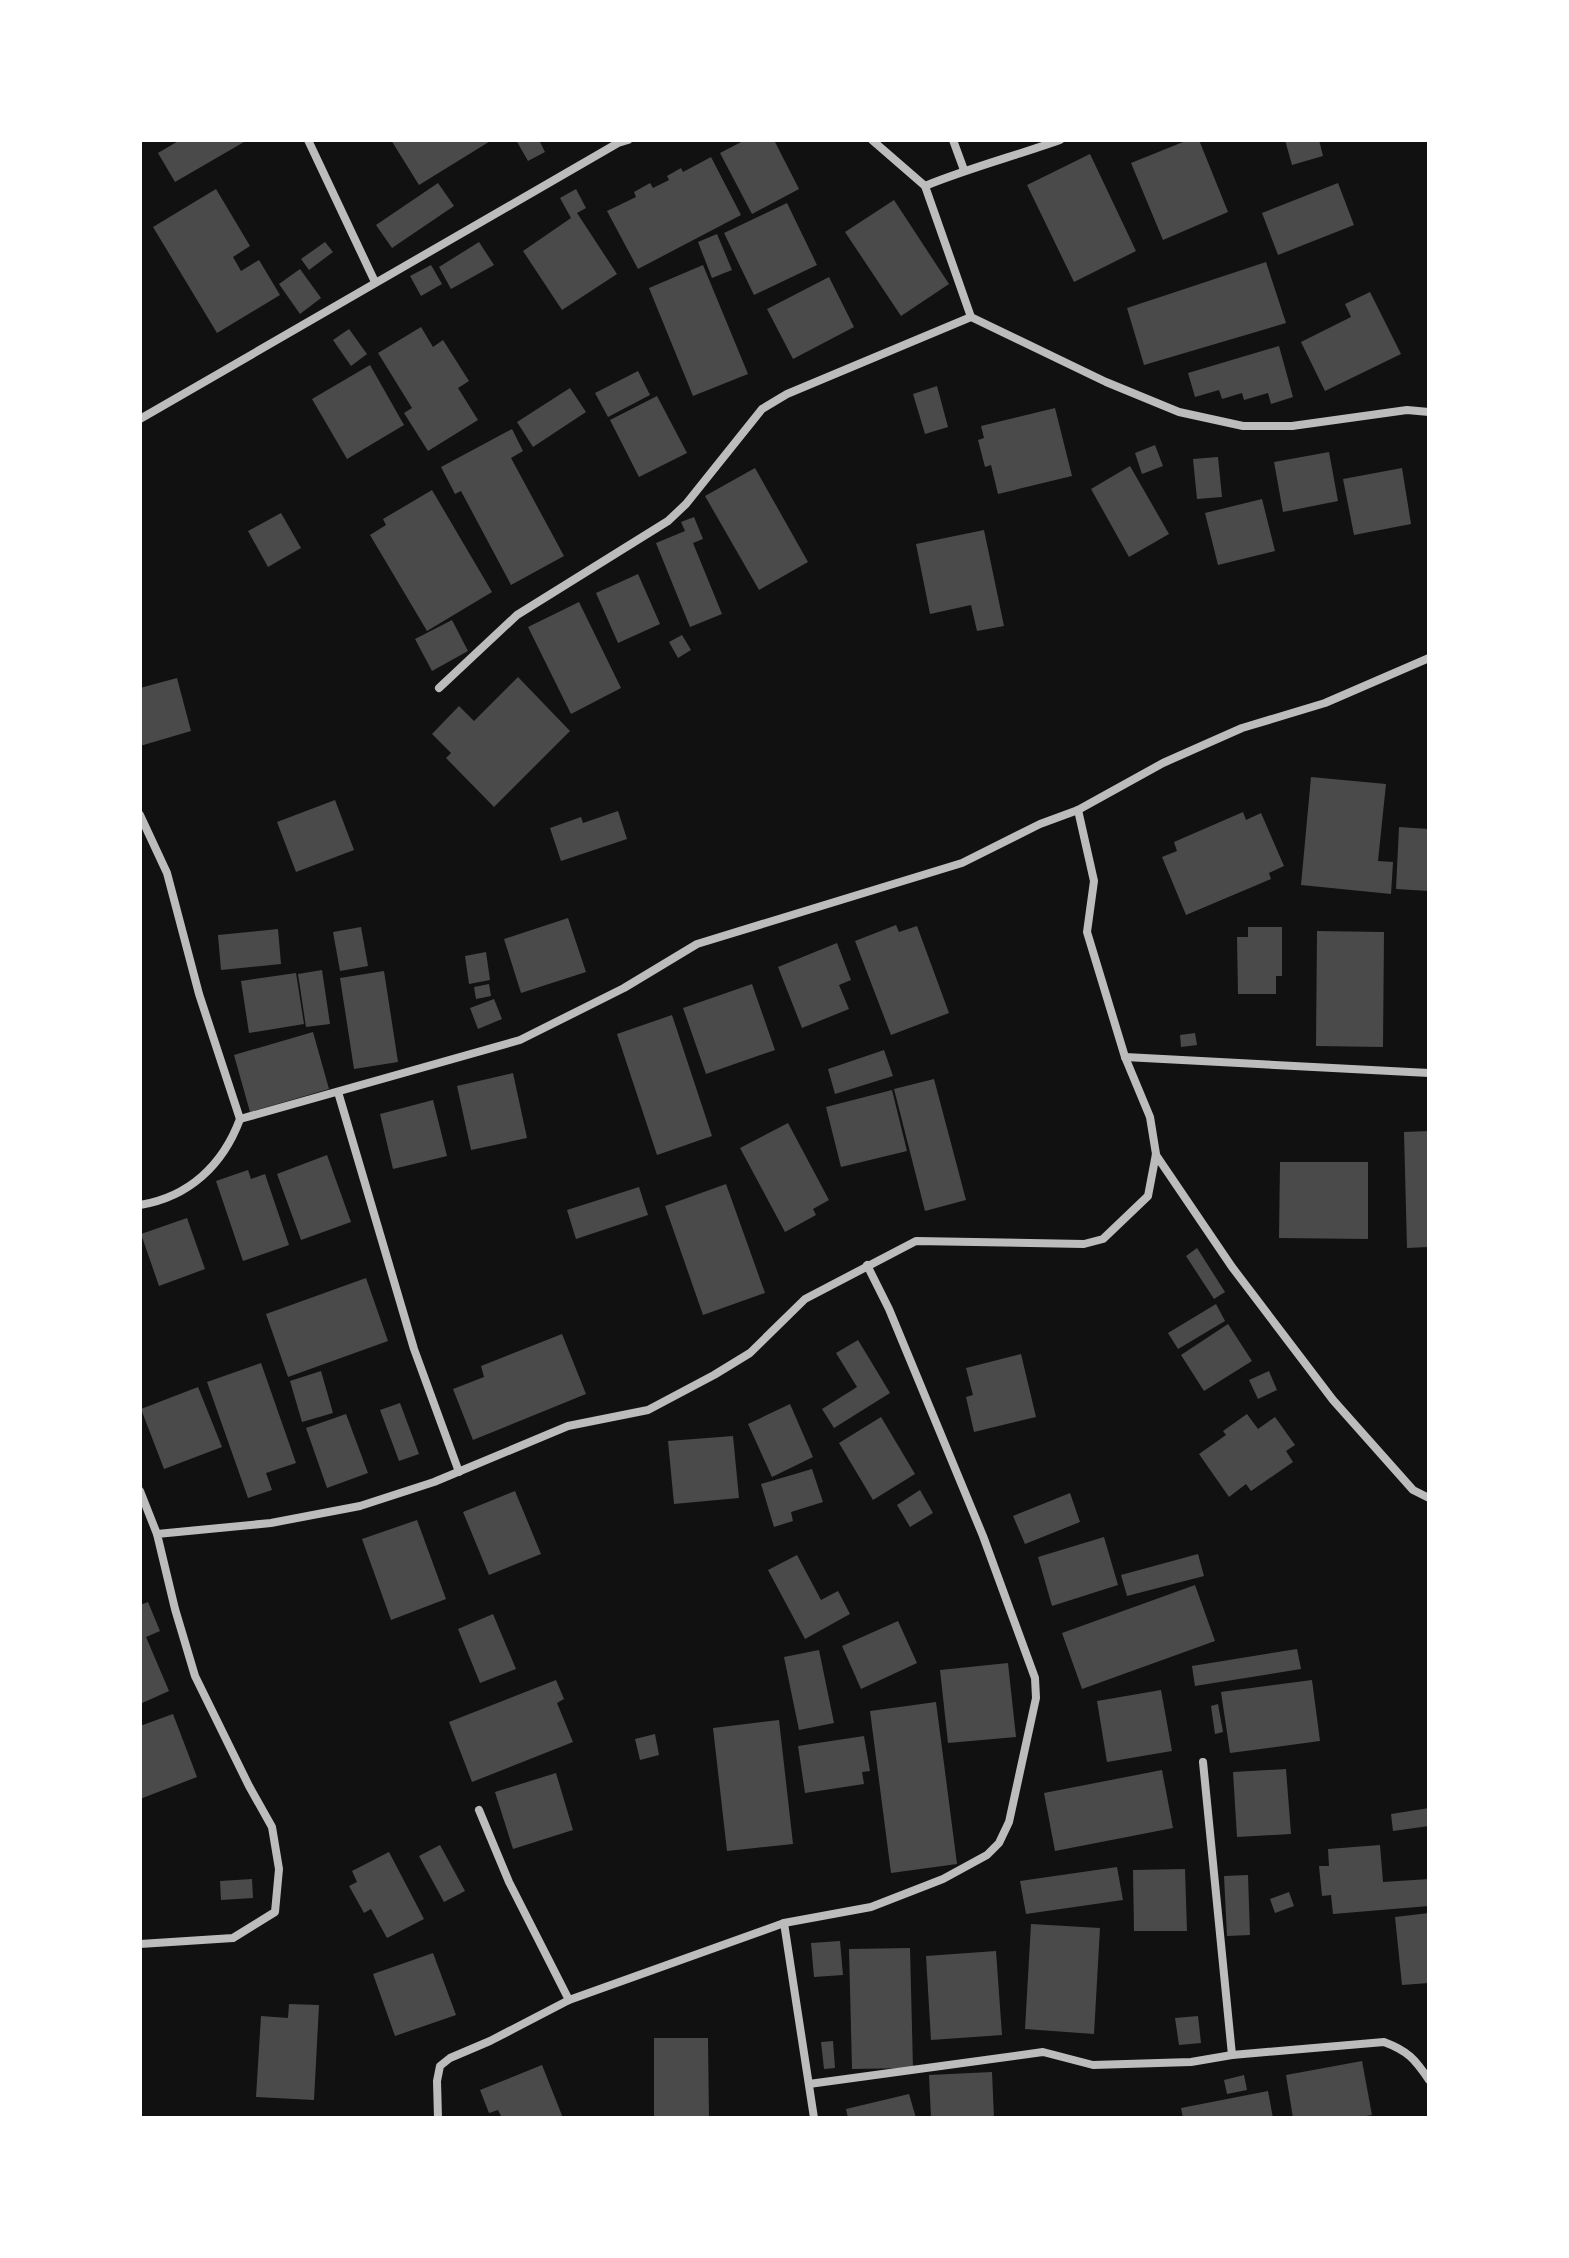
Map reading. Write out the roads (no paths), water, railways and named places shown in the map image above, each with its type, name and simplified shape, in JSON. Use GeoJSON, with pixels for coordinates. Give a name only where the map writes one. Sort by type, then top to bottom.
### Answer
{"type":"FeatureCollection","features":[{"type":"Feature","properties":{"kind":"street"},"geometry":{"type":"LineString","coordinates":[[308,140],[375,282]]}},
{"type":"Feature","properties":{"kind":"street"},"geometry":{"type":"LineString","coordinates":[[140,419],[628,140]]}},
{"type":"Feature","properties":{"kind":"street"},"geometry":{"type":"LineString","coordinates":[[872,140],[925,186],[971,317],[1094,376],[1179,412],[1243,426],[1292,426],[1407,410],[1429,412]]}},
{"type":"Feature","properties":{"kind":"street"},"geometry":{"type":"LineString","coordinates":[[953,140],[964,170]]}},
{"type":"Feature","properties":{"kind":"street"},"geometry":{"type":"LineString","coordinates":[[925,186],[964,170],[1060,140]]}},
{"type":"Feature","properties":{"kind":"street"},"geometry":{"type":"LineString","coordinates":[[439,688],[517,615],[668,521],[686,504],[762,409],[787,394],[971,317]]}},
{"type":"Feature","properties":{"kind":"street"},"geometry":{"type":"LineString","coordinates":[[240,1119],[520,1040],[624,988],[697,944],[962,863],[1040,824],[1078,810],[1163,763],[1242,728],[1325,703],[1429,658]]}},
{"type":"Feature","properties":{"kind":"street"},"geometry":{"type":"LineString","coordinates":[[157,1534],[271,1523],[360,1506],[459,1472],[568,1426],[648,1410],[750,1353],[805,1299],[916,1241],[1069,1244],[1103,1239],[1148,1196],[1156,1154],[1150,1117],[1125,1057],[1087,932],[1094,881],[1078,810]]}},
{"type":"Feature","properties":{"kind":"street"},"geometry":{"type":"LineString","coordinates":[[140,815],[167,873],[199,994],[240,1119],[233,1139],[207,1174],[183,1192],[156,1203],[140,1205]]}},
{"type":"Feature","properties":{"kind":"street"},"geometry":{"type":"LineString","coordinates":[[1125,1057],[1429,1073]]}},
{"type":"Feature","properties":{"kind":"street"},"geometry":{"type":"LineString","coordinates":[[338,1092],[414,1349],[459,1472]]}},
{"type":"Feature","properties":{"kind":"street"},"geometry":{"type":"LineString","coordinates":[[1156,1154],[1232,1267],[1333,1400],[1413,1490],[1429,1498]]}},
{"type":"Feature","properties":{"kind":"street"},"geometry":{"type":"LineString","coordinates":[[438,2118],[437,2081],[440,2066],[450,2058],[569,2000],[784,1923],[871,1907],[943,1879],[987,1855],[999,1843],[1009,1822],[1036,1698],[1035,1678],[983,1536],[889,1309],[867,1265]]}},
{"type":"Feature","properties":{"kind":"street"},"geometry":{"type":"LineString","coordinates":[[140,1491],[157,1534],[195,1676],[272,1827],[279,1869],[275,1912],[233,1938],[140,1944]]}},
{"type":"Feature","properties":{"kind":"street"},"geometry":{"type":"LineString","coordinates":[[1203,1762],[1232,2055]]}},
{"type":"Feature","properties":{"kind":"street"},"geometry":{"type":"LineString","coordinates":[[479,1810],[509,1882],[569,2000]]}},
{"type":"Feature","properties":{"kind":"street"},"geometry":{"type":"LineString","coordinates":[[784,1923],[814,2118]]}},
{"type":"Feature","properties":{"kind":"street"},"geometry":{"type":"LineString","coordinates":[[809,2084],[1043,2052],[1093,2065],[1191,2062],[1232,2055],[1384,2042],[1405,2050],[1429,2080]]}}]}
